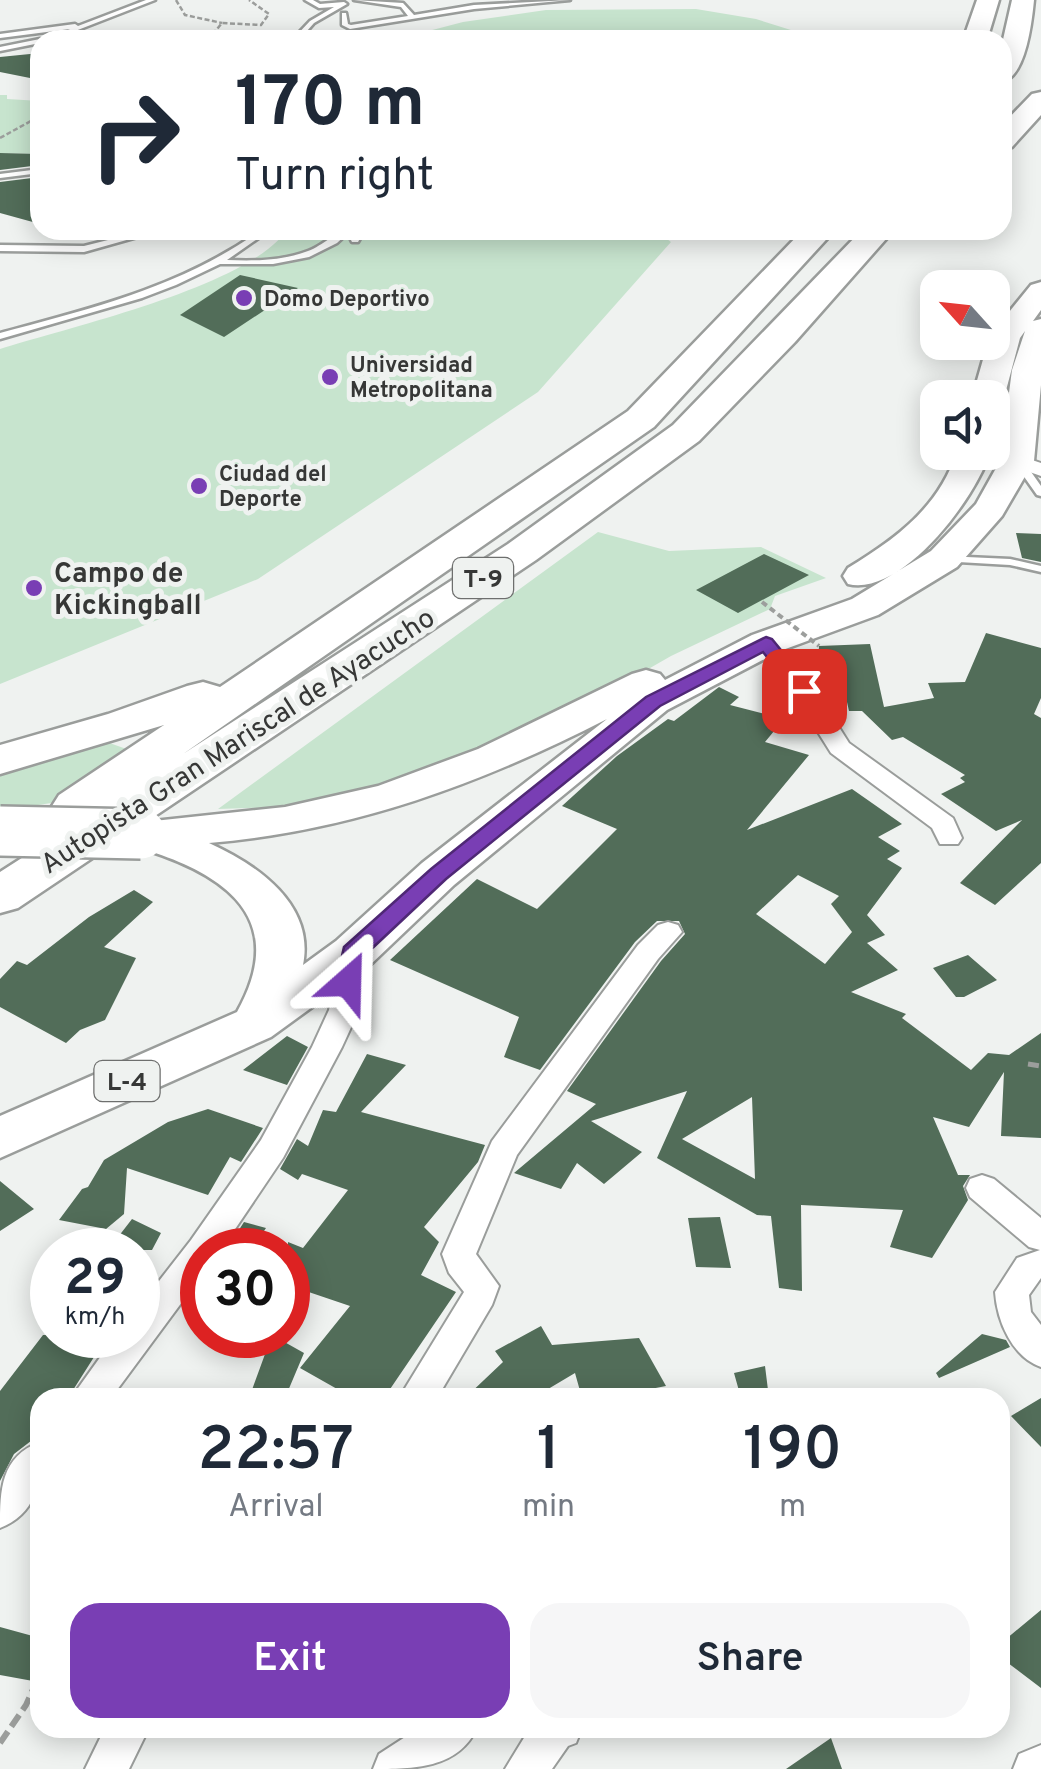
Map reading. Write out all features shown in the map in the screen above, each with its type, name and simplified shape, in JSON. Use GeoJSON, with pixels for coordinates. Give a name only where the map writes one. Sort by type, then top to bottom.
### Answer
{"type":"FeatureCollection","features":[{"type":"Feature","properties":{"kind":"highway"},"geometry":{"type":"LineString","coordinates":[[979,30],[988,0]]}},
{"type":"Feature","properties":{"kind":"highway"},"geometry":{"type":"LineString","coordinates":[[1012,51],[1023,0]]}},
{"type":"Feature","properties":{"kind":"highway"},"geometry":{"type":"LineString","coordinates":[[1012,130],[1041,100]]}},
{"type":"Feature","properties":{"kind":"highway","name":"Autopista Gran Mariscal de Ayacucho"},"geometry":{"type":"LineString","coordinates":[[13,872],[64,814],[641,419],[811,240]]}},
{"type":"Feature","properties":{"kind":"highway","name":"Autopista Gran Mariscal de Ayacucho"},"geometry":{"type":"LineString","coordinates":[[13,872],[522,552],[686,433],[783,336],[869,240]]}},
{"type":"Feature","properties":{"kind":"highway"},"geometry":{"type":"LineString","coordinates":[[0,760],[124,724],[269,671]]}},
{"type":"Feature","properties":{"kind":"highway"},"geometry":{"type":"LineString","coordinates":[[0,926],[8,919],[13,872]]}},
{"type":"Feature","properties":{"kind":"main road"},"geometry":{"type":"LineString","coordinates":[[993,380],[1005,336],[1041,291]]}},
{"type":"Feature","properties":{"kind":"main road","name":"L-4"},"geometry":{"type":"LineString","coordinates":[[0,1138],[254,1024],[353,953],[438,874],[653,702],[764,623],[866,607],[944,559],[1029,466],[1024,388],[1041,328]]}},
{"type":"Feature","properties":{"kind":"main road"},"geometry":{"type":"LineString","coordinates":[[0,832],[146,834],[294,822],[345,812],[479,767],[676,666],[840,589],[902,551],[932,526],[970,470]]}},
{"type":"Feature","properties":{"kind":"main road"},"geometry":{"type":"LineString","coordinates":[[146,834],[228,870],[268,904],[279,926],[278,978],[254,1024]]}},
{"type":"Feature","properties":{"kind":"street"},"geometry":{"type":"LineString","coordinates":[[764,623],[840,748],[944,824],[949,838]]}},
{"type":"Feature","properties":{"kind":"street"},"geometry":{"type":"LineString","coordinates":[[423,1388],[480,1295],[482,1286],[461,1263],[459,1254],[502,1150],[648,952],[668,932]]}},
{"type":"Feature","properties":{"kind":"street"},"geometry":{"type":"LineString","coordinates":[[217,1228],[272,1149],[327,1047],[344,1010],[353,953]]}},
{"type":"Feature","properties":{"kind":"street"},"geometry":{"type":"LineString","coordinates":[[982,1188],[1041,1237]]}},
{"type":"Feature","properties":{"kind":"street"},"geometry":{"type":"LineString","coordinates":[[1041,1264],[1029,1268],[1012,1292],[1014,1316],[1041,1352]]}},
{"type":"Feature","properties":{"kind":"street"},"geometry":{"type":"LineString","coordinates":[[96,1388],[180,1279]]}},
{"type":"Feature","properties":{"kind":"street"},"geometry":{"type":"LineString","coordinates":[[0,1510],[30,1472]]}},
{"type":"Feature","properties":{"kind":"street"},"geometry":{"type":"LineString","coordinates":[[106,1769],[123,1738]]}},
{"type":"Feature","properties":{"kind":"street"},"geometry":{"type":"LineString","coordinates":[[394,1769],[441,1738]]}},
{"type":"Feature","properties":{"kind":"street"},"geometry":{"type":"LineString","coordinates":[[526,1769],[549,1738]]}},
{"type":"Feature","properties":{"kind":"street"},"geometry":{"type":"LineString","coordinates":[[1034,1769],[1041,1766]]}},
{"type":"Feature","properties":{"kind":"lane"},"geometry":{"type":"LineString","coordinates":[[76,30],[152,0]]}},
{"type":"Feature","properties":{"kind":"lane"},"geometry":{"type":"LineString","coordinates":[[304,30],[312,22],[357,0],[403,2],[412,17]]}},
{"type":"Feature","properties":{"kind":"lane"},"geometry":{"type":"LineString","coordinates":[[434,0],[444,12]]}},
{"type":"Feature","properties":{"kind":"lane"},"geometry":{"type":"LineString","coordinates":[[344,14],[346,26],[444,12],[472,3],[567,0]]}},
{"type":"Feature","properties":{"kind":"lane"},"geometry":{"type":"LineString","coordinates":[[312,22],[304,1],[344,4]]}},
{"type":"Feature","properties":{"kind":"lane"},"geometry":{"type":"LineString","coordinates":[[370,6],[379,22]]}},
{"type":"Feature","properties":{"kind":"lane"},"geometry":{"type":"LineString","coordinates":[[43,30],[100,22]]}},
{"type":"Feature","properties":{"kind":"lane"},"geometry":{"type":"LineString","coordinates":[[0,36],[30,32]]}},
{"type":"Feature","properties":{"kind":"lane"},"geometry":{"type":"LineString","coordinates":[[0,49],[30,43]]}},
{"type":"Feature","properties":{"kind":"lane"},"geometry":{"type":"LineString","coordinates":[[0,168],[30,169]]}},
{"type":"Feature","properties":{"kind":"lane"},"geometry":{"type":"LineString","coordinates":[[0,176],[30,171]]}},
{"type":"Feature","properties":{"kind":"lane"},"geometry":{"type":"LineString","coordinates":[[0,248],[107,246],[126,240]]}},
{"type":"Feature","properties":{"kind":"lane"},"geometry":{"type":"LineString","coordinates":[[0,336],[187,279],[223,262],[253,240]]}},
{"type":"Feature","properties":{"kind":"lane"},"geometry":{"type":"LineString","coordinates":[[223,262],[298,258],[324,249],[335,240]]}},
{"type":"Feature","properties":{"kind":"lane"},"geometry":{"type":"LineString","coordinates":[[0,257],[39,248]]}},
{"type":"Feature","properties":{"kind":"lane"},"geometry":{"type":"LineString","coordinates":[[1029,466],[1041,493]]}},
{"type":"Feature","properties":{"kind":"lane"},"geometry":{"type":"LineString","coordinates":[[944,559],[1010,562],[1041,569]]}},
{"type":"Feature","properties":{"kind":"path"},"geometry":{"type":"LineString","coordinates":[[176,0],[185,15],[222,23],[261,25],[269,14],[249,0]]}},
{"type":"Feature","properties":{"kind":"path"},"geometry":{"type":"LineString","coordinates":[[216,30],[222,23]]}},
{"type":"Feature","properties":{"kind":"path"},"geometry":{"type":"LineString","coordinates":[[0,138],[30,122]]}},
{"type":"Feature","properties":{"kind":"path"},"geometry":{"type":"LineString","coordinates":[[764,623],[819,646]]}},
{"type":"Feature","properties":{"kind":"path"},"geometry":{"type":"LineString","coordinates":[[1028,1064],[1041,1066]]}},
{"type":"Feature","properties":{"kind":"path"},"geometry":{"type":"LineString","coordinates":[[0,1743],[30,1696]]}},
{"type":"Feature","properties":{"kind":"green space"},"geometry":{"type":"Polygon","coordinates":[[[696,9],[756,19],[791,30],[432,30],[546,10],[696,9]]]}},
{"type":"Feature","properties":{"kind":"green space"},"geometry":{"type":"Polygon","coordinates":[[[0,95],[30,100],[30,154],[0,153],[0,95]]]}},
{"type":"Feature","properties":{"kind":"green space","name":"Ciudad del Deporte"},"geometry":{"type":"Polygon","coordinates":[[[277,240],[671,242],[538,392],[258,579],[0,684],[0,349],[154,303],[235,270],[277,240]]]}},
{"type":"Feature","properties":{"kind":"green space"},"geometry":{"type":"Polygon","coordinates":[[[598,532],[669,551],[761,547],[826,578],[775,596],[770,609],[671,656],[596,699],[403,785],[284,807],[218,809],[598,532]]]}},
{"type":"Feature","properties":{"kind":"green space"},"geometry":{"type":"Polygon","coordinates":[[[104,741],[132,751],[51,803],[0,811],[0,772],[104,741]]]}},
{"type":"Feature","properties":{"kind":"building"},"geometry":{"type":"Polygon","coordinates":[[[30,54],[30,78],[0,72],[0,57],[30,54]]]}},
{"type":"Feature","properties":{"kind":"building"},"geometry":{"type":"Polygon","coordinates":[[[0,153],[30,154],[30,166],[0,170],[0,153]]]}},
{"type":"Feature","properties":{"kind":"building"},"geometry":{"type":"Polygon","coordinates":[[[30,178],[30,221],[0,213],[0,182],[30,178]]]}},
{"type":"Feature","properties":{"kind":"building","name":"Domo Deportivo"},"geometry":{"type":"Polygon","coordinates":[[[240,275],[298,288],[224,337],[180,315],[240,275]]]}},
{"type":"Feature","properties":{"kind":"building"},"geometry":{"type":"Polygon","coordinates":[[[1016,533],[1041,534],[1041,562],[1022,558],[1016,533]]]}},
{"type":"Feature","properties":{"kind":"building"},"geometry":{"type":"Polygon","coordinates":[[[764,554],[809,575],[738,613],[696,590],[764,554]]]}},
{"type":"Feature","properties":{"kind":"building"},"geometry":{"type":"Polygon","coordinates":[[[986,633],[1041,648],[1041,698],[1034,714],[1041,718],[1041,863],[995,905],[960,883],[1022,820],[996,831],[941,794],[965,782],[960,778],[965,775],[903,737],[892,740],[862,711],[849,711],[841,675],[821,672],[818,661],[819,646],[870,644],[884,707],[934,698],[928,683],[965,682],[986,633]]]}},
{"type":"Feature","properties":{"kind":"building"},"geometry":{"type":"Polygon","coordinates":[[[719,687],[739,697],[730,705],[784,719],[765,742],[809,755],[747,830],[852,789],[902,824],[878,837],[900,851],[887,859],[902,868],[867,915],[885,935],[867,943],[898,970],[851,992],[906,1014],[902,1018],[971,1070],[988,1053],[1009,1055],[1041,1033],[1041,1138],[1001,1136],[1004,1072],[969,1127],[933,1117],[958,1175],[970,1175],[963,1186],[968,1200],[932,1258],[890,1247],[903,1210],[801,1205],[802,1291],[779,1288],[771,1216],[757,1215],[657,1158],[687,1091],[591,1121],[642,1152],[604,1184],[577,1163],[561,1189],[514,1173],[596,1104],[567,1091],[685,934],[679,921],[657,921],[635,942],[540,1070],[504,1057],[519,1017],[390,960],[477,879],[537,909],[617,829],[562,806],[617,756],[668,719],[674,721],[719,687]],[[798,875],[756,914],[825,964],[852,932],[831,904],[839,896],[798,875]],[[752,1097],[682,1139],[755,1179],[752,1097]]]}},
{"type":"Feature","properties":{"kind":"building"},"geometry":{"type":"Polygon","coordinates":[[[134,890],[153,902],[104,947],[136,958],[105,1020],[80,1030],[66,1043],[0,1007],[0,979],[17,961],[27,965],[89,917],[134,890]]]}},
{"type":"Feature","properties":{"kind":"building"},"geometry":{"type":"Polygon","coordinates":[[[968,955],[997,980],[964,997],[956,997],[933,968],[968,955]]]}},
{"type":"Feature","properties":{"kind":"building"},"geometry":{"type":"Polygon","coordinates":[[[287,1036],[308,1047],[287,1085],[243,1070],[287,1036]]]}},
{"type":"Feature","properties":{"kind":"building"},"geometry":{"type":"Polygon","coordinates":[[[367,1054],[406,1065],[361,1112],[485,1145],[478,1162],[424,1227],[439,1242],[421,1275],[456,1292],[391,1388],[335,1388],[300,1368],[350,1306],[310,1292],[310,1239],[348,1190],[302,1174],[298,1180],[280,1169],[297,1139],[308,1146],[323,1110],[336,1112],[367,1054]]]}},
{"type":"Feature","properties":{"kind":"building"},"geometry":{"type":"Polygon","coordinates":[[[208,1109],[263,1128],[241,1162],[230,1157],[208,1195],[127,1168],[124,1214],[107,1228],[59,1220],[82,1189],[88,1187],[104,1160],[168,1122],[208,1109]]]}},
{"type":"Feature","properties":{"kind":"building"},"geometry":{"type":"Polygon","coordinates":[[[0,1181],[34,1209],[0,1231],[0,1181]]]}},
{"type":"Feature","properties":{"kind":"building"},"geometry":{"type":"Polygon","coordinates":[[[720,1217],[731,1268],[696,1267],[688,1218],[720,1217]]]}},
{"type":"Feature","properties":{"kind":"building"},"geometry":{"type":"Polygon","coordinates":[[[132,1219],[151,1228],[125,1228],[132,1219]]]}},
{"type":"Feature","properties":{"kind":"building"},"geometry":{"type":"Polygon","coordinates":[[[244,1222],[266,1228],[240,1228],[244,1222]]]}},
{"type":"Feature","properties":{"kind":"building"},"geometry":{"type":"Polygon","coordinates":[[[541,1326],[552,1345],[639,1338],[666,1386],[579,1388],[575,1373],[550,1388],[476,1388],[503,1362],[495,1351],[541,1326]]]}},
{"type":"Feature","properties":{"kind":"building"},"geometry":{"type":"Polygon","coordinates":[[[982,1334],[1006,1340],[1010,1347],[939,1378],[936,1373],[982,1334]]]}},
{"type":"Feature","properties":{"kind":"building"},"geometry":{"type":"Polygon","coordinates":[[[30,1352],[30,1358],[93,1358],[74,1388],[30,1388],[30,1442],[14,1454],[0,1481],[0,1391],[30,1352]]]}},
{"type":"Feature","properties":{"kind":"building"},"geometry":{"type":"Polygon","coordinates":[[[264,1358],[302,1358],[289,1388],[253,1388],[264,1358]]]}},
{"type":"Feature","properties":{"kind":"building"},"geometry":{"type":"Polygon","coordinates":[[[765,1366],[768,1388],[738,1388],[734,1373],[765,1366]]]}},
{"type":"Feature","properties":{"kind":"building"},"geometry":{"type":"Polygon","coordinates":[[[1041,1398],[1041,1447],[1011,1416],[1041,1398]]]}},
{"type":"Feature","properties":{"kind":"building"},"geometry":{"type":"Polygon","coordinates":[[[1041,1610],[1041,1688],[1010,1665],[1010,1636],[1041,1610]]]}},
{"type":"Feature","properties":{"kind":"building"},"geometry":{"type":"Polygon","coordinates":[[[0,1627],[30,1635],[30,1680],[0,1675],[0,1627]]]}},
{"type":"Feature","properties":{"kind":"building"},"geometry":{"type":"Polygon","coordinates":[[[831,1738],[842,1769],[786,1769],[831,1738]]]}},
{"type":"Feature","properties":{"kind":"place","name":"Domo Deportivo"},"geometry":{"type":"Point","coordinates":[244,298]}},
{"type":"Feature","properties":{"kind":"place","name":"Universidad Metropolitana"},"geometry":{"type":"Point","coordinates":[330,377]}},
{"type":"Feature","properties":{"kind":"place","name":"Ciudad del Deporte"},"geometry":{"type":"Point","coordinates":[199,486]}},
{"type":"Feature","properties":{"kind":"place","name":"Campo de Kickingball"},"geometry":{"type":"Point","coordinates":[34,588]}},
{"type":"Feature","properties":{"kind":"route"},"geometry":{"type":"LineString","coordinates":[[348,982],[353,953],[438,874],[653,702],[766,643],[804,691]]}}]}
